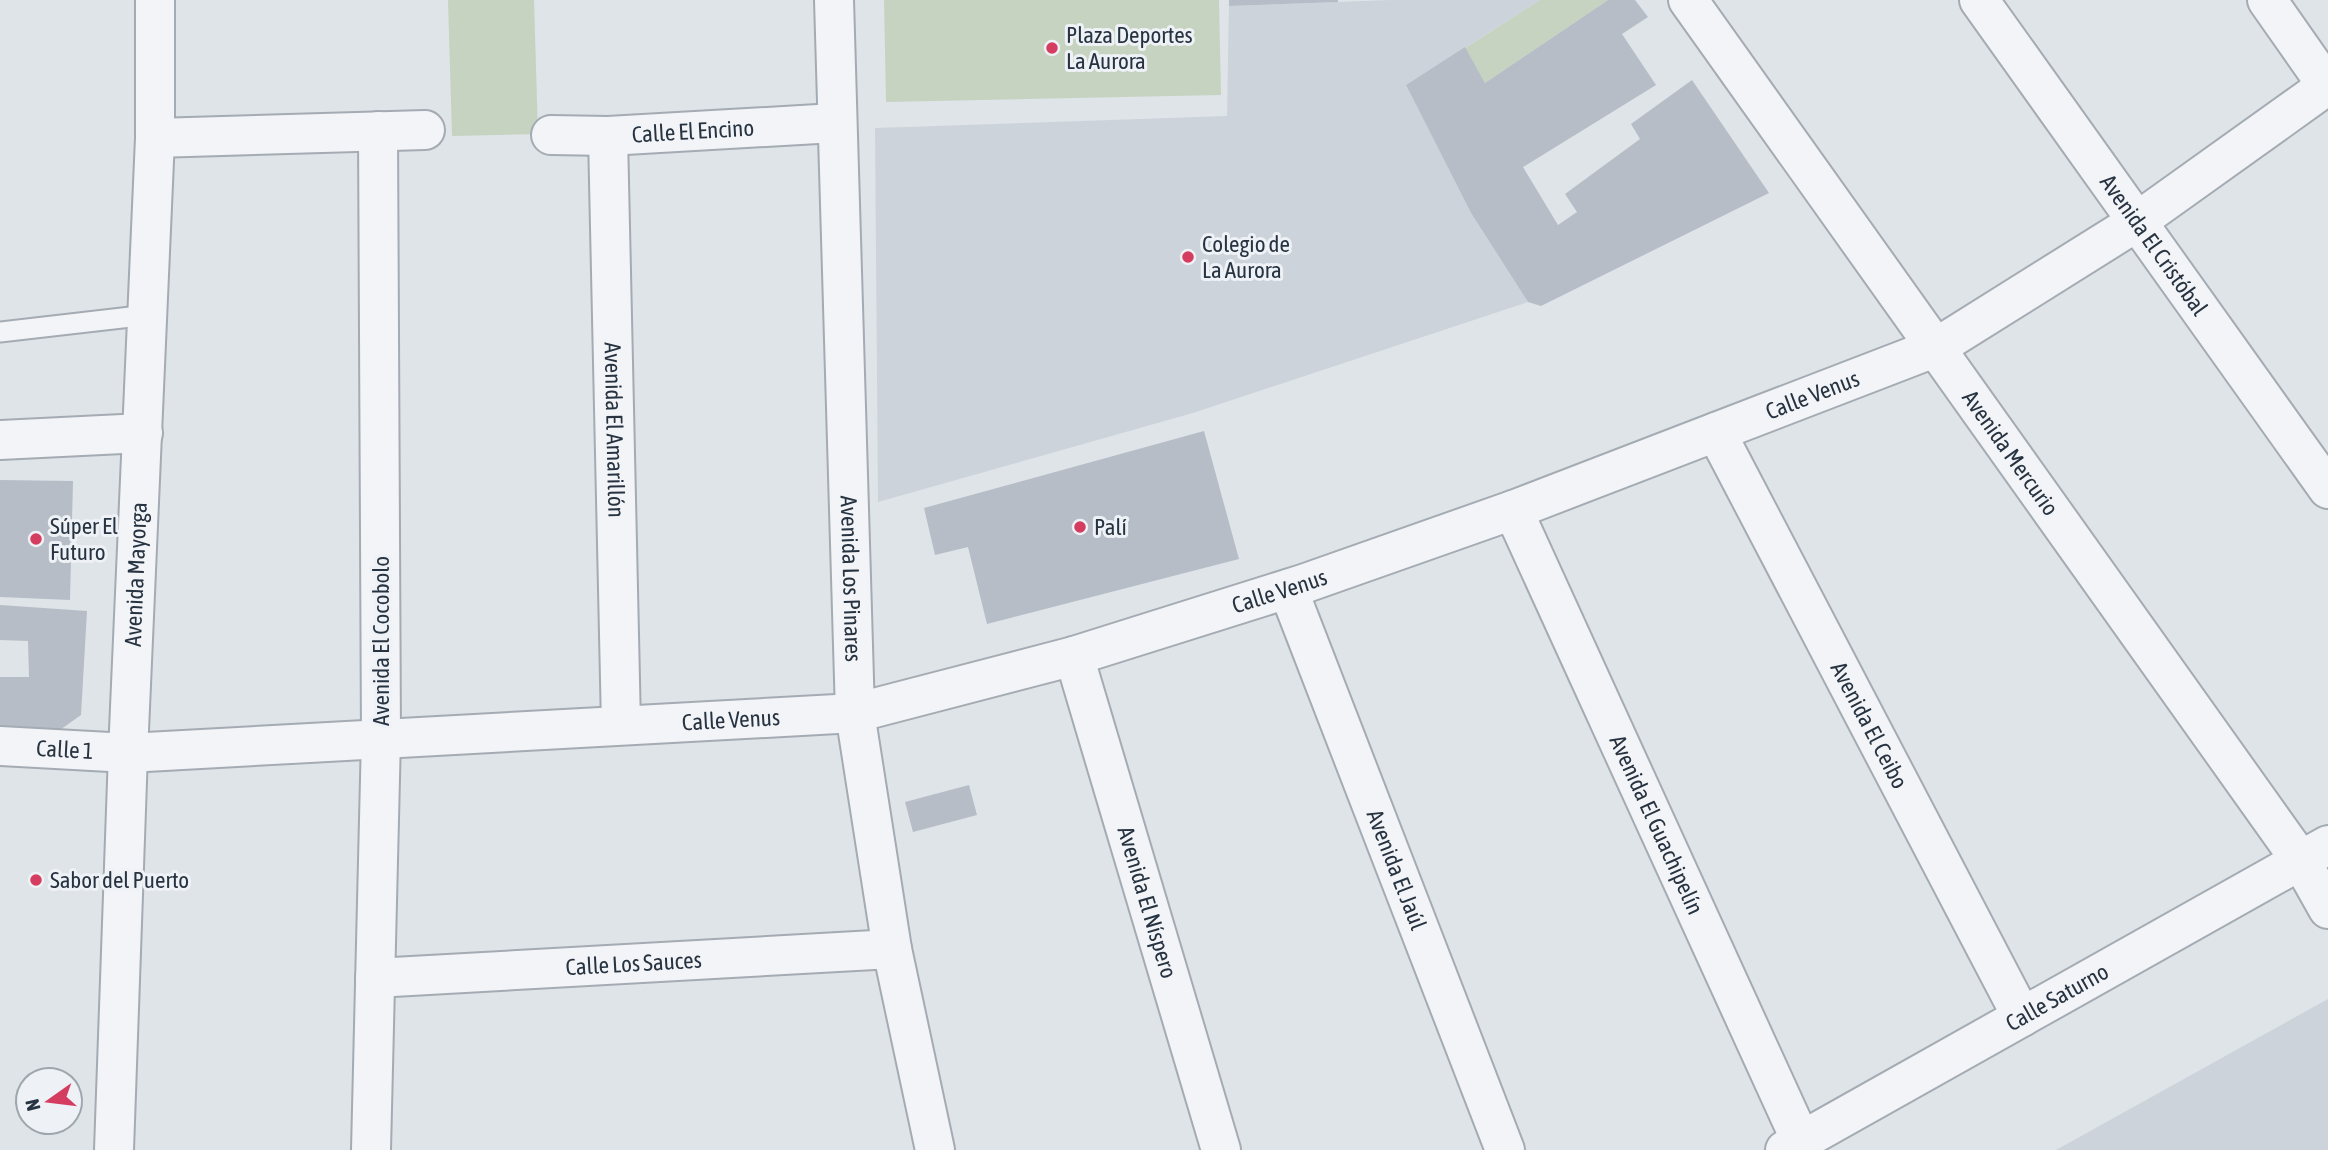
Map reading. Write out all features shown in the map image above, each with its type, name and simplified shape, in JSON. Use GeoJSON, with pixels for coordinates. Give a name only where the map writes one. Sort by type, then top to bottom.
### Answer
{"type":"FeatureCollection","features":[{"type":"Feature","properties":{"kind":"street","name":"Avenida Mayorga"},"geometry":{"type":"LineString","coordinates":[[114,1150],[155,138],[155,0]]}},
{"type":"Feature","properties":{"kind":"street","name":"Avenida Los Pinares"},"geometry":{"type":"LineString","coordinates":[[834,0],[835,122],[855,713],[892,949],[935,1150]]}},
{"type":"Feature","properties":{"kind":"street","name":"Avenida Mercurio"},"geometry":{"type":"LineString","coordinates":[[1688,0],[1937,346],[2314,853],[2328,909]]}},
{"type":"Feature","properties":{"kind":"street","name":"Avenida El Cristóbal"},"geometry":{"type":"LineString","coordinates":[[1979,0],[2135,223],[2328,489]]}},
{"type":"Feature","properties":{"kind":"street"},"geometry":{"type":"LineString","coordinates":[[2267,0],[2328,86]]}},
{"type":"Feature","properties":{"kind":"street","name":"Calle Venus"},"geometry":{"type":"LineString","coordinates":[[128,753],[855,713],[1074,656],[1288,589],[1513,510],[1937,346],[2135,223],[2328,86]]}},
{"type":"Feature","properties":{"kind":"street","name":"Calle El Encino"},"geometry":{"type":"LineString","coordinates":[[551,135],[608,136],[835,122]]}},
{"type":"Feature","properties":{"kind":"street"},"geometry":{"type":"LineString","coordinates":[[155,138],[425,130]]}},
{"type":"Feature","properties":{"kind":"street","name":"Avenida El Cocobolo"},"geometry":{"type":"LineString","coordinates":[[371,1150],[381,737],[378,131]]}},
{"type":"Feature","properties":{"kind":"street","name":"Avenida El Amarillón"},"geometry":{"type":"LineString","coordinates":[[608,136],[621,725]]}},
{"type":"Feature","properties":{"kind":"street","name":"Avenida El Ceibo"},"geometry":{"type":"LineString","coordinates":[[1716,432],[2022,1017]]}},
{"type":"Feature","properties":{"kind":"street"},"geometry":{"type":"LineString","coordinates":[[0,440],[143,433]]}},
{"type":"Feature","properties":{"kind":"street","name":"Avenida El Guachipelín"},"geometry":{"type":"LineString","coordinates":[[1513,510],[1793,1145]]}},
{"type":"Feature","properties":{"kind":"street","name":"Avenida El Jaúl"},"geometry":{"type":"LineString","coordinates":[[1288,589],[1505,1150]]}},
{"type":"Feature","properties":{"kind":"street","name":"Avenida El Níspero"},"geometry":{"type":"LineString","coordinates":[[1074,656],[1222,1150]]}},
{"type":"Feature","properties":{"kind":"street","name":"Calle 1"},"geometry":{"type":"LineString","coordinates":[[0,746],[128,753]]}},
{"type":"Feature","properties":{"kind":"street","name":"Calle Saturno"},"geometry":{"type":"LineString","coordinates":[[1793,1145],[2314,853]]}},
{"type":"Feature","properties":{"kind":"street","name":"Calle Los Sauces"},"geometry":{"type":"LineString","coordinates":[[375,978],[892,949]]}},
{"type":"Feature","properties":{"kind":"lane"},"geometry":{"type":"LineString","coordinates":[[0,332],[148,315]]}},
{"type":"Feature","properties":{"kind":"shaded area","name":"Colegio de La Aurora"},"geometry":{"type":"Polygon","coordinates":[[[1390,0],[1540,0],[1406,85],[1471,213],[1528,302],[1193,413],[878,502],[875,128],[1227,116],[1229,6],[1390,0]]]}},
{"type":"Feature","properties":{"kind":"shaded area"},"geometry":{"type":"Polygon","coordinates":[[[2328,999],[2328,1150],[2056,1150],[2328,999]]]}},
{"type":"Feature","properties":{"kind":"green space"},"geometry":{"type":"Polygon","coordinates":[[[448,0],[534,0],[538,134],[452,136],[448,0]]]}},
{"type":"Feature","properties":{"kind":"green space","name":"Plaza Deportes La Aurora"},"geometry":{"type":"Polygon","coordinates":[[[884,0],[1219,0],[1221,95],[886,102],[884,0]]]}},
{"type":"Feature","properties":{"kind":"green space"},"geometry":{"type":"Polygon","coordinates":[[[1540,0],[1608,0],[1485,83],[1465,48],[1540,0]]]}},
{"type":"Feature","properties":{"kind":"building"},"geometry":{"type":"Polygon","coordinates":[[[1229,0],[1338,0],[1338,2],[1229,6],[1229,0]]]}},
{"type":"Feature","properties":{"kind":"building"},"geometry":{"type":"Polygon","coordinates":[[[1608,0],[1635,0],[1648,17],[1622,34],[1656,85],[1523,167],[1558,225],[1577,212],[1565,194],[1640,139],[1631,124],[1692,80],[1769,193],[1541,306],[1528,302],[1471,213],[1406,85],[1465,47],[1485,83],[1608,0]]]}},
{"type":"Feature","properties":{"kind":"building","name":"Palí"},"geometry":{"type":"Polygon","coordinates":[[[1204,431],[1239,559],[987,624],[968,547],[935,555],[924,508],[1204,431]]]}},
{"type":"Feature","properties":{"kind":"building","name":"Súper El Futuro"},"geometry":{"type":"Polygon","coordinates":[[[0,480],[73,481],[70,600],[0,597],[0,480]]]}},
{"type":"Feature","properties":{"kind":"building"},"geometry":{"type":"Polygon","coordinates":[[[0,605],[87,611],[81,715],[57,732],[0,728],[0,677],[29,677],[28,641],[0,640],[0,605]]]}},
{"type":"Feature","properties":{"kind":"building"},"geometry":{"type":"Polygon","coordinates":[[[969,785],[977,815],[913,832],[905,802],[969,785]]]}},
{"type":"Feature","properties":{"kind":"place","name":"Plaza Deportes La Aurora"},"geometry":{"type":"Point","coordinates":[1052,48]}},
{"type":"Feature","properties":{"kind":"place","name":"Colegio de La Aurora"},"geometry":{"type":"Point","coordinates":[1188,257]}},
{"type":"Feature","properties":{"kind":"place","name":"Palí"},"geometry":{"type":"Point","coordinates":[1080,527]}},
{"type":"Feature","properties":{"kind":"place","name":"Súper El Futuro"},"geometry":{"type":"Point","coordinates":[36,539]}},
{"type":"Feature","properties":{"kind":"place","name":"Sabor del Puerto"},"geometry":{"type":"Point","coordinates":[36,880]}}]}
